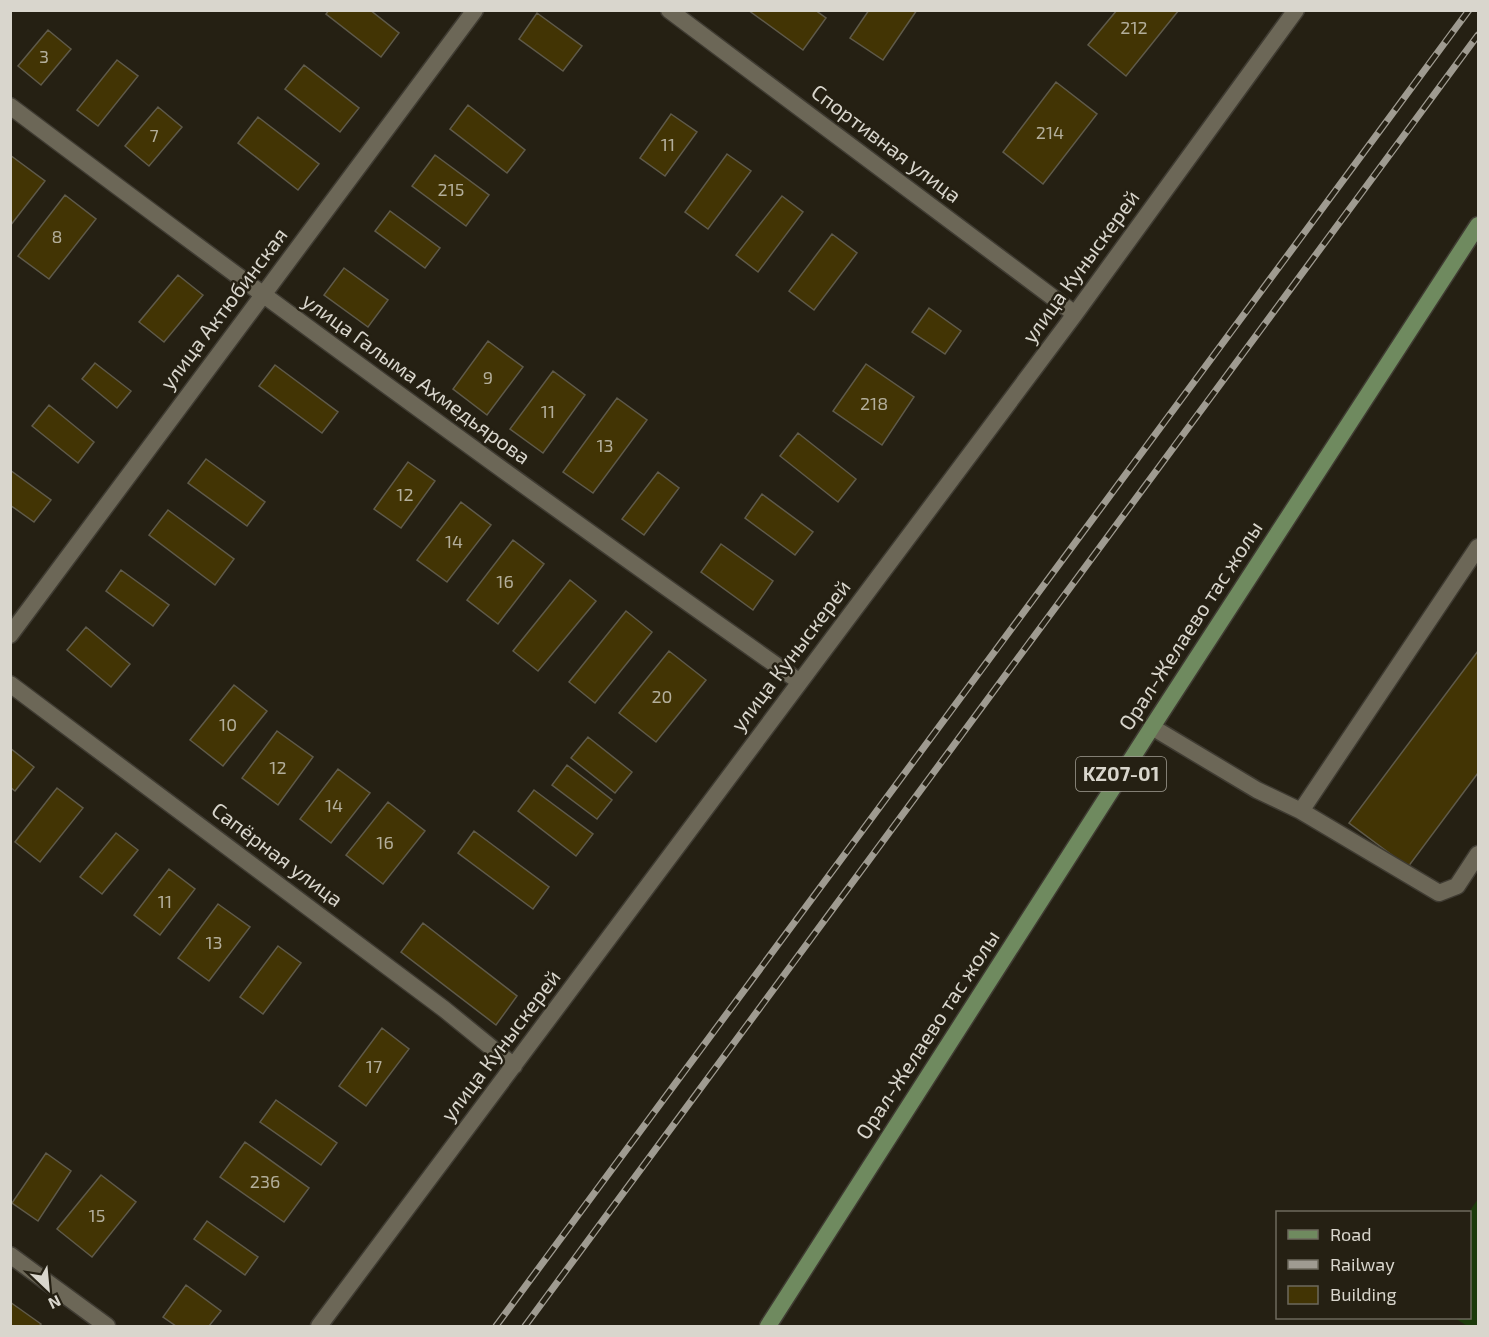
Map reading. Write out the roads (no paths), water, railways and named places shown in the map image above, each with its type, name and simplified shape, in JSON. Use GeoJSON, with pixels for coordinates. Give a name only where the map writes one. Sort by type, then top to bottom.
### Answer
{"type":"FeatureCollection","features":[{"type":"Feature","properties":{"kind":"main road","name":"Орал-Желаево тас жолы"},"geometry":{"type":"LineString","coordinates":[[768,1326],[1152,727],[1479,225]]}},
{"type":"Feature","properties":{"kind":"street","name":"улица Актюбинская"},"geometry":{"type":"LineString","coordinates":[[10,635],[475,10]]}},
{"type":"Feature","properties":{"kind":"street","name":"Спортивная улица"},"geometry":{"type":"LineString","coordinates":[[669,10],[1075,314]]}},
{"type":"Feature","properties":{"kind":"street","name":"улица Куныскерей"},"geometry":{"type":"LineString","coordinates":[[319,1326],[1075,314],[1296,10]]}},
{"type":"Feature","properties":{"kind":"street","name":"улица Галыма Ахмедьярова"},"geometry":{"type":"LineString","coordinates":[[10,106],[262,296],[800,682]]}},
{"type":"Feature","properties":{"kind":"street"},"geometry":{"type":"LineString","coordinates":[[1301,812],[1479,547]]}},
{"type":"Feature","properties":{"kind":"street","name":"Сапёрная улица"},"geometry":{"type":"LineString","coordinates":[[10,684],[444,1009],[514,1066]]}},
{"type":"Feature","properties":{"kind":"street"},"geometry":{"type":"LineString","coordinates":[[1152,727],[1257,790],[1301,812],[1439,893],[1457,886],[1479,854]]}},
{"type":"Feature","properties":{"kind":"street"},"geometry":{"type":"LineString","coordinates":[[10,1255],[107,1326]]}},
{"type":"Feature","properties":{"kind":"railway"},"geometry":{"type":"LineString","coordinates":[[496,1326],[1469,10]]}},
{"type":"Feature","properties":{"kind":"railway"},"geometry":{"type":"LineString","coordinates":[[525,1326],[1478,35]]}}]}
